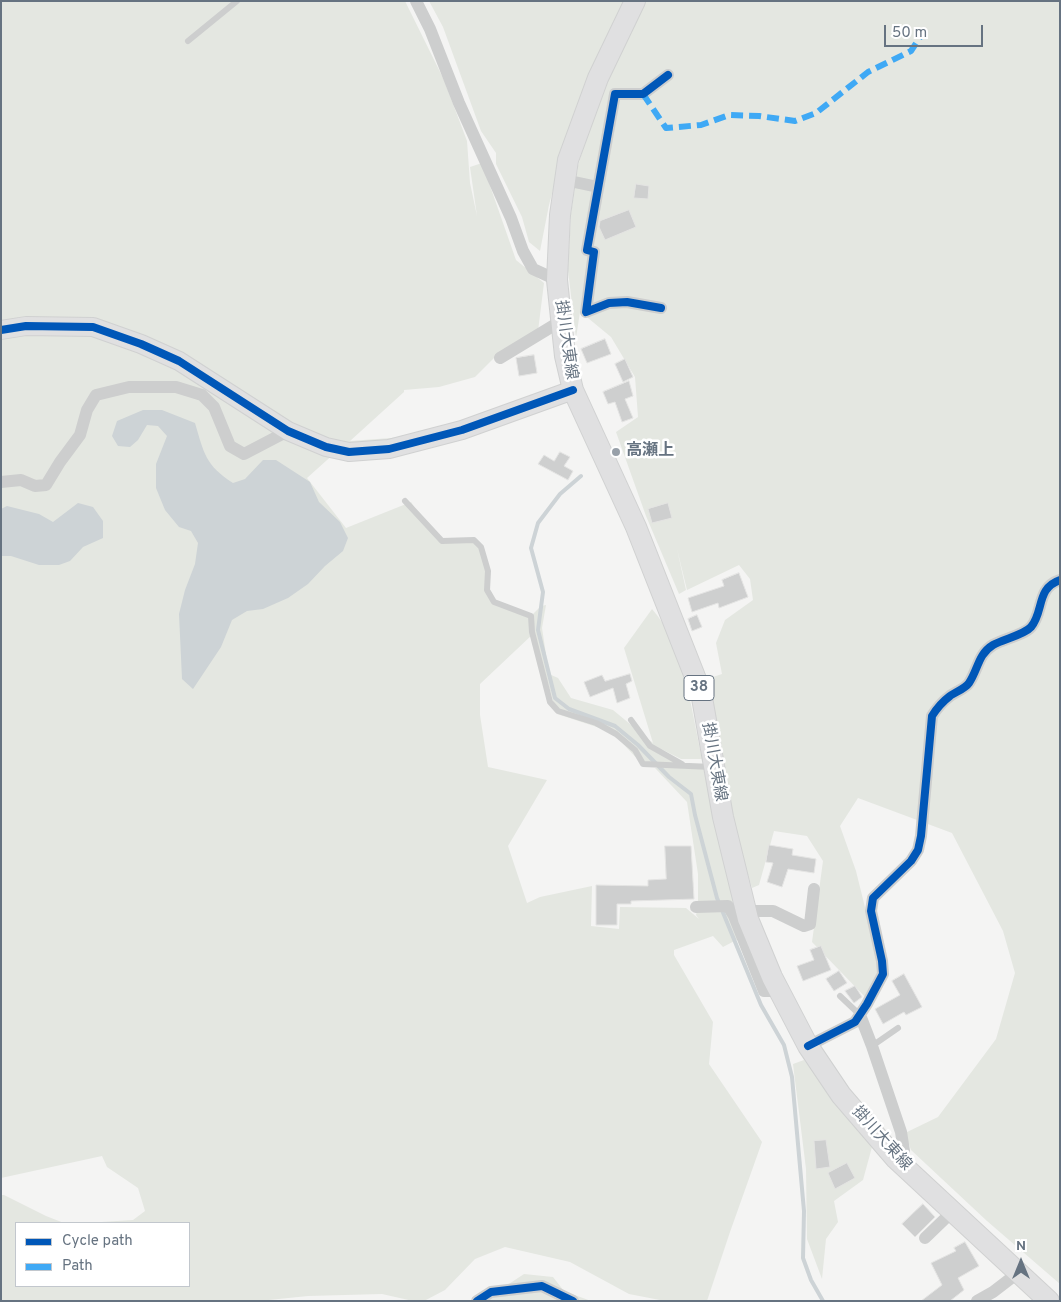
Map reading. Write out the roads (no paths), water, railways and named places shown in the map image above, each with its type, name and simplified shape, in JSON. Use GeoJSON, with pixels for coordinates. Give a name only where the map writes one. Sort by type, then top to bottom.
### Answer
{"type":"FeatureCollection","features":[{"type":"Feature","properties":{"kind":"main road","name":"掛川大東線"},"geometry":{"type":"LineString","coordinates":[[635,1],[598,78],[568,160],[560,215],[557,280],[561,321],[565,356],[573,390],[636,527],[701,692],[722,817],[730,908],[772,977],[808,1046],[841,1095],[899,1161],[1049,1301]]}},
{"type":"Feature","properties":{"kind":"street"},"geometry":{"type":"LineString","coordinates":[[416,1],[430,28],[458,103],[511,218],[523,252],[533,269],[557,280]]}},
{"type":"Feature","properties":{"kind":"street"},"geometry":{"type":"LineString","coordinates":[[661,308],[626,302],[609,303],[586,312],[594,252],[587,250],[615,94],[643,94],[668,75]]}},
{"type":"Feature","properties":{"kind":"street"},"geometry":{"type":"LineString","coordinates":[[565,180],[598,187]]}},
{"type":"Feature","properties":{"kind":"street"},"geometry":{"type":"LineString","coordinates":[[500,358],[561,321]]}},
{"type":"Feature","properties":{"kind":"street"},"geometry":{"type":"LineString","coordinates":[[1,330],[26,326],[94,327],[141,344],[179,361],[288,431],[326,447],[349,452],[389,449],[462,430],[573,390]]}},
{"type":"Feature","properties":{"kind":"street"},"geometry":{"type":"LineString","coordinates":[[1,482],[21,480],[35,486],[46,485],[80,435],[87,410],[96,395],[130,387],[176,387],[202,396],[214,407],[230,446],[244,454],[288,431]]}},
{"type":"Feature","properties":{"kind":"street"},"geometry":{"type":"LineString","coordinates":[[808,1046],[855,1022],[883,974],[871,911],[874,898],[911,861],[918,850],[921,836],[932,716],[949,696],[968,684],[980,658],[992,646],[1030,628],[1037,617],[1044,591],[1060,580]]}},
{"type":"Feature","properties":{"kind":"street"},"geometry":{"type":"LineString","coordinates":[[696,907],[773,910],[804,926],[810,924],[814,889]]}},
{"type":"Feature","properties":{"kind":"street"},"geometry":{"type":"LineString","coordinates":[[860,1015],[901,1132],[904,1151],[899,1161]]}},
{"type":"Feature","properties":{"kind":"street"},"geometry":{"type":"LineString","coordinates":[[925,1238],[953,1211]]}},
{"type":"Feature","properties":{"kind":"street"},"geometry":{"type":"LineString","coordinates":[[977,1301],[993,1292],[1019,1272]]}},
{"type":"Feature","properties":{"kind":"street"},"geometry":{"type":"LineString","coordinates":[[477,1301],[491,1292],[542,1286],[574,1301]]}},
{"type":"Feature","properties":{"kind":"lane"},"geometry":{"type":"LineString","coordinates":[[188,41],[237,1]]}},
{"type":"Feature","properties":{"kind":"lane"},"geometry":{"type":"LineString","coordinates":[[405,501],[442,541],[474,540],[481,547],[488,571],[487,590],[494,602],[531,616],[532,632],[550,702],[558,711],[596,723],[616,734],[635,750],[644,764],[714,767]]}},
{"type":"Feature","properties":{"kind":"lane"},"geometry":{"type":"LineString","coordinates":[[631,720],[650,746],[684,766]]}},
{"type":"Feature","properties":{"kind":"lane"},"geometry":{"type":"LineString","coordinates":[[840,996],[860,1015]]}},
{"type":"Feature","properties":{"kind":"lane"},"geometry":{"type":"LineString","coordinates":[[872,1046],[898,1028]]}},
{"type":"Feature","properties":{"kind":"waterway"},"geometry":{"type":"LineString","coordinates":[[581,476],[560,494],[538,523],[531,548],[543,592],[538,630],[555,698],[569,709],[615,726],[638,745],[669,777],[691,794],[717,898],[761,1005],[784,1045],[792,1077],[804,1211],[803,1258],[811,1280],[823,1301]]}},
{"type":"Feature","properties":{"kind":"place","name":"高瀬上"},"geometry":{"type":"Point","coordinates":[616,452]}}]}
